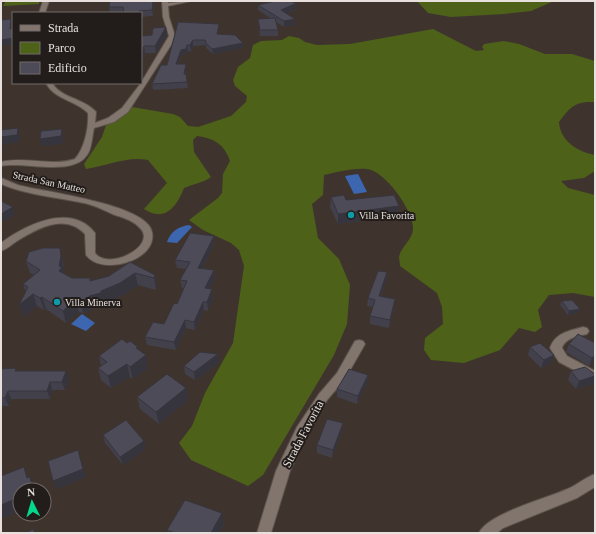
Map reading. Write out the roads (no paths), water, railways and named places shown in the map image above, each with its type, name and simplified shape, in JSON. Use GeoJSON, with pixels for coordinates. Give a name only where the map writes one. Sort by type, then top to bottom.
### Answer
{"type":"FeatureCollection","features":[{"type":"Feature","properties":{"kind":"street"},"geometry":{"type":"LineString","coordinates":[[42,12],[46,1]]}},
{"type":"Feature","properties":{"kind":"street"},"geometry":{"type":"LineString","coordinates":[[142,83],[168,45],[172,36],[166,17],[165,3],[188,1]]}},
{"type":"Feature","properties":{"kind":"street","name":"Strada San Matteo"},"geometry":{"type":"LineString","coordinates":[[1,164],[18,160],[58,165],[77,161],[84,154],[92,115],[90,110],[58,94],[50,84]]}},
{"type":"Feature","properties":{"kind":"street"},"geometry":{"type":"LineString","coordinates":[[90,128],[111,120],[124,110],[142,84]]}},
{"type":"Feature","properties":{"kind":"street","name":"Strada San Matteo"},"geometry":{"type":"LineString","coordinates":[[1,182],[16,187],[88,201],[138,220],[145,225],[150,234],[149,240],[141,251],[123,261],[110,263],[94,258],[91,254],[90,233],[82,225],[71,222],[45,223],[36,226],[9,241],[1,248]]}},
{"type":"Feature","properties":{"kind":"street"},"geometry":{"type":"LineString","coordinates":[[583,332],[560,340],[556,343],[556,348],[562,359],[595,376]]}},
{"type":"Feature","properties":{"kind":"street","name":"Strada Favorita"},"geometry":{"type":"LineString","coordinates":[[264,533],[283,471],[302,432],[323,397],[341,376],[359,344]]}},
{"type":"Feature","properties":{"kind":"street"},"geometry":{"type":"LineString","coordinates":[[486,533],[498,523],[572,494],[595,480]]}},
{"type":"Feature","properties":{"kind":"water"},"geometry":{"type":"Polygon","coordinates":[[[358,174],[367,192],[354,194],[345,176],[358,174]]]}},
{"type":"Feature","properties":{"kind":"water"},"geometry":{"type":"Polygon","coordinates":[[[189,225],[192,227],[177,243],[167,242],[175,230],[189,225]]]}},
{"type":"Feature","properties":{"kind":"water"},"geometry":{"type":"Polygon","coordinates":[[[82,314],[95,323],[86,331],[71,324],[82,314]]]}},
{"type":"Feature","properties":{"kind":"place","name":"Villa Favorita"},"geometry":{"type":"Point","coordinates":[351,215]}},
{"type":"Feature","properties":{"kind":"place","name":"Villa Minerva"},"geometry":{"type":"Point","coordinates":[57,302]}}]}
